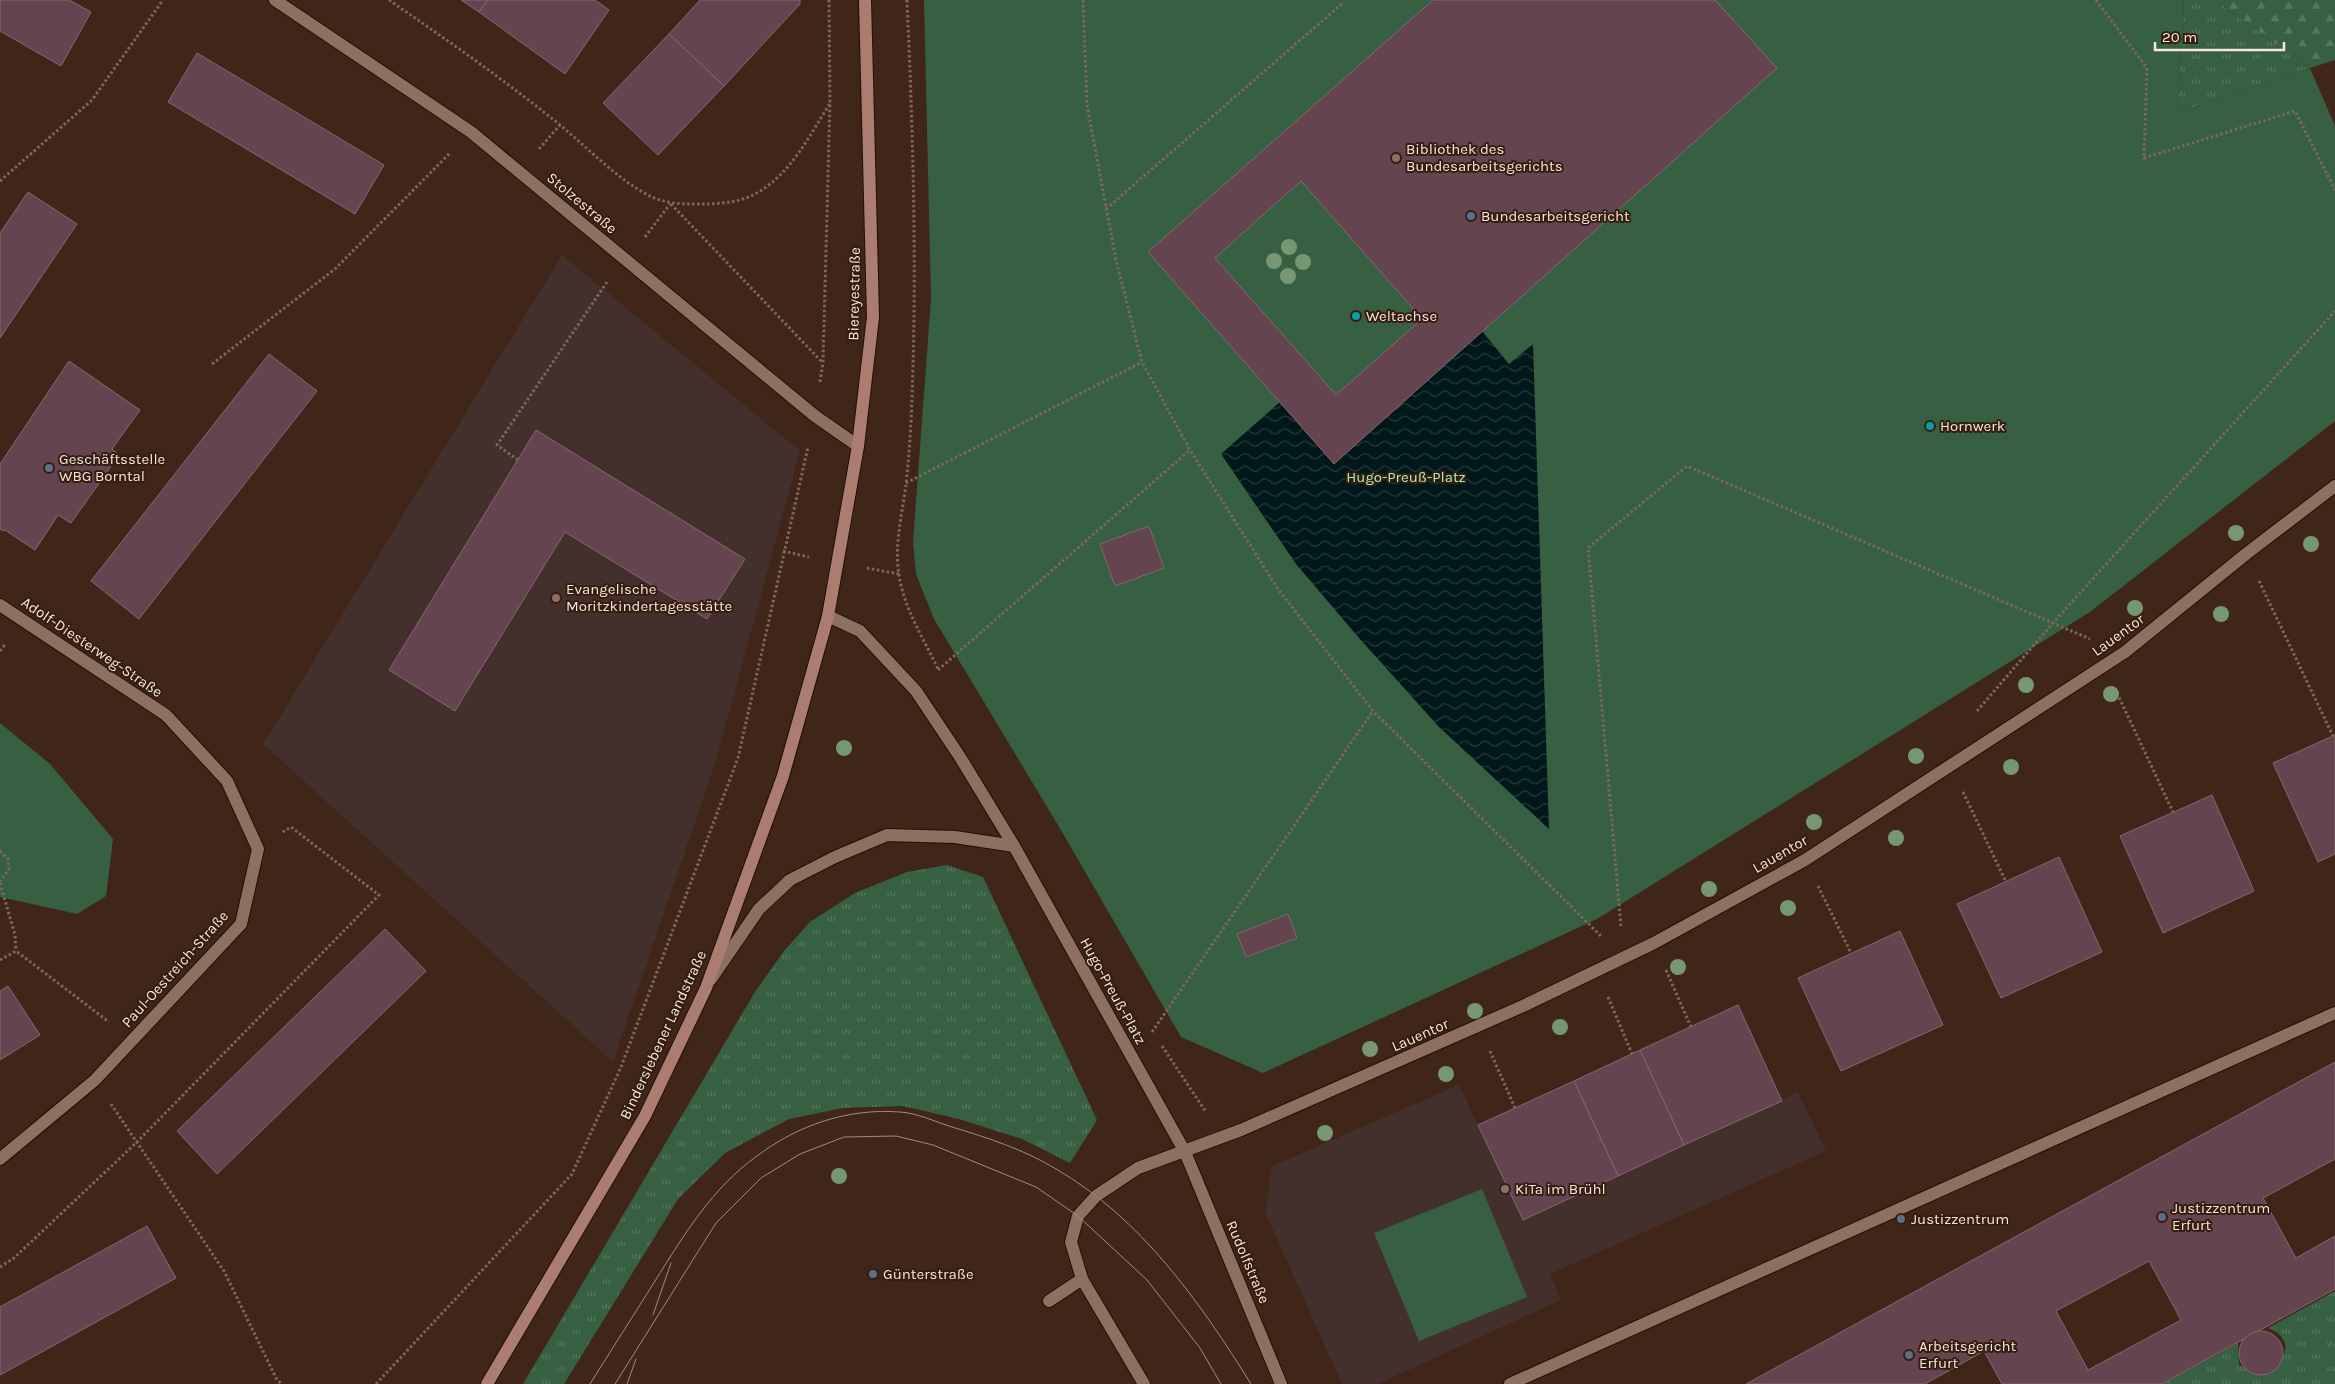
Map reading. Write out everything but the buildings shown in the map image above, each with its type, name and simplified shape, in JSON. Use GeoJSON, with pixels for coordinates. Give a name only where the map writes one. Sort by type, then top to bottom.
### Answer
{"type":"FeatureCollection","features":[{"type":"Feature","properties":{"kind":"main road","name":"Biereyestraße"},"geometry":{"type":"LineString","coordinates":[[828,616],[858,446],[873,317],[865,0]]}},
{"type":"Feature","properties":{"kind":"main road","name":"Binderslebener Landstraße"},"geometry":{"type":"LineString","coordinates":[[487,1384],[646,1116],[706,988],[783,776],[828,616]]}},
{"type":"Feature","properties":{"kind":"street","name":"Stolzestraße"},"geometry":{"type":"LineString","coordinates":[[274,0],[471,132],[815,416],[858,446]]}},
{"type":"Feature","properties":{"kind":"street","name":"Lauentor"},"geometry":{"type":"LineString","coordinates":[[1185,1152],[1241,1130],[1479,1027],[1623,959],[1804,860],[2125,652],[2246,554],[2335,486]]}},
{"type":"Feature","properties":{"kind":"street","name":"Adolf-Diesterweg-Straße"},"geometry":{"type":"LineString","coordinates":[[0,605],[166,715],[227,781],[258,849]]}},
{"type":"Feature","properties":{"kind":"street","name":"Hugo-Preuß-Platz"},"geometry":{"type":"LineString","coordinates":[[828,616],[860,631],[916,691],[960,757],[1014,846],[1185,1152]]}},
{"type":"Feature","properties":{"kind":"street"},"geometry":{"type":"LineString","coordinates":[[706,988],[759,909],[790,880],[835,857],[887,835],[955,837],[1014,846]]}},
{"type":"Feature","properties":{"kind":"street","name":"Paul-Oestreich-Straße"},"geometry":{"type":"LineString","coordinates":[[0,1159],[95,1080],[242,924],[258,849]]}},
{"type":"Feature","properties":{"kind":"street"},"geometry":{"type":"LineString","coordinates":[[1510,1384],[2335,1013]]}},
{"type":"Feature","properties":{"kind":"street"},"geometry":{"type":"LineString","coordinates":[[1144,1384],[1082,1280],[1071,1242],[1078,1216],[1096,1196],[1138,1168],[1185,1152]]}},
{"type":"Feature","properties":{"kind":"street","name":"Rudolfstraße"},"geometry":{"type":"LineString","coordinates":[[1185,1152],[1281,1384]]}},
{"type":"Feature","properties":{"kind":"street"},"geometry":{"type":"LineString","coordinates":[[1049,1301],[1082,1280]]}},
{"type":"Feature","properties":{"kind":"path"},"geometry":{"type":"LineString","coordinates":[[0,181],[92,100],[163,0]]}},
{"type":"Feature","properties":{"kind":"path"},"geometry":{"type":"LineString","coordinates":[[389,0],[457,47],[560,125],[622,179],[648,195],[670,204],[721,203],[747,198],[775,179],[798,155],[830,102]]}},
{"type":"Feature","properties":{"kind":"path"},"geometry":{"type":"LineString","coordinates":[[670,204],[823,362],[830,102],[828,0]]}},
{"type":"Feature","properties":{"kind":"path"},"geometry":{"type":"LineString","coordinates":[[907,0],[913,131],[916,294],[912,401],[906,483],[1142,362]]}},
{"type":"Feature","properties":{"kind":"path"},"geometry":{"type":"LineString","coordinates":[[1083,0],[1087,105],[1106,209],[1142,362],[1190,450],[1278,589],[1373,711],[1623,959]]}},
{"type":"Feature","properties":{"kind":"path"},"geometry":{"type":"LineString","coordinates":[[2096,0],[2147,68],[2144,158],[2295,111],[2335,190]]}},
{"type":"Feature","properties":{"kind":"path"},"geometry":{"type":"LineString","coordinates":[[1106,209],[1344,2]]}},
{"type":"Feature","properties":{"kind":"path"},"geometry":{"type":"LineString","coordinates":[[212,364],[335,269],[471,132]]}},
{"type":"Feature","properties":{"kind":"path"},"geometry":{"type":"LineString","coordinates":[[518,460],[497,445],[602,288],[628,261],[670,204]]}},
{"type":"Feature","properties":{"kind":"path"},"geometry":{"type":"LineString","coordinates":[[1976,713],[2052,624],[2335,311]]}},
{"type":"Feature","properties":{"kind":"path"},"geometry":{"type":"LineString","coordinates":[[376,1384],[572,1174],[622,1067],[738,758],[815,416]]}},
{"type":"Feature","properties":{"kind":"path"},"geometry":{"type":"LineString","coordinates":[[916,691],[1190,450]]}},
{"type":"Feature","properties":{"kind":"path"},"geometry":{"type":"LineString","coordinates":[[1623,959],[1588,548],[1687,466],[2052,624]]}},
{"type":"Feature","properties":{"kind":"path"},"geometry":{"type":"LineString","coordinates":[[2246,554],[2332,736]]}},
{"type":"Feature","properties":{"kind":"path"},"geometry":{"type":"LineString","coordinates":[[2104,666],[2173,812]]}},
{"type":"Feature","properties":{"kind":"path"},"geometry":{"type":"LineString","coordinates":[[1133,1060],[1373,711]]}},
{"type":"Feature","properties":{"kind":"path"},"geometry":{"type":"LineString","coordinates":[[1951,766],[2006,882]]}},
{"type":"Feature","properties":{"kind":"path"},"geometry":{"type":"LineString","coordinates":[[0,1267],[14,1258],[137,1142],[379,896],[291,827],[258,849]]}},
{"type":"Feature","properties":{"kind":"path"},"geometry":{"type":"LineString","coordinates":[[0,851],[5,854],[9,864],[7,873],[0,882],[15,935],[16,952],[132,1039]]}},
{"type":"Feature","properties":{"kind":"path"},"geometry":{"type":"LineString","coordinates":[[1804,860],[1851,953]]}},
{"type":"Feature","properties":{"kind":"path"},"geometry":{"type":"LineString","coordinates":[[1654,943],[1691,1027]]}},
{"type":"Feature","properties":{"kind":"path"},"geometry":{"type":"LineString","coordinates":[[0,960],[16,952]]}},
{"type":"Feature","properties":{"kind":"path"},"geometry":{"type":"LineString","coordinates":[[1597,971],[1632,1054]]}},
{"type":"Feature","properties":{"kind":"path"},"geometry":{"type":"LineString","coordinates":[[1479,1027],[1515,1108]]}},
{"type":"Feature","properties":{"kind":"path"},"geometry":{"type":"LineString","coordinates":[[95,1080],[224,1271],[277,1380],[282,1384]]}},
{"type":"Feature","properties":{"kind":"shaded area","name":"Evangelische Moritzkindertagesstätte"},"geometry":{"type":"Polygon","coordinates":[[[562,255],[800,451],[716,761],[613,1062],[263,744],[562,255]]]}},
{"type":"Feature","properties":{"kind":"shaded area","name":"KiTa im Brühl"},"geometry":{"type":"Polygon","coordinates":[[[1738,1005],[1782,1100],[1798,1092],[1826,1151],[1550,1274],[1561,1300],[1378,1384],[1342,1384],[1265,1212],[1272,1166],[1459,1085],[1478,1125],[1738,1005]]]}},
{"type":"Feature","properties":{"kind":"green space","name":"Hugo-Preuß-Platz"},"geometry":{"type":"Polygon","coordinates":[[[924,0],[2184,0],[2177,113],[2310,68],[2335,126],[2335,421],[2090,612],[1597,919],[1263,1073],[1181,1037],[1058,825],[934,619],[916,574],[913,542],[931,299],[924,0]]]}},
{"type":"Feature","properties":{"kind":"green space"},"geometry":{"type":"Polygon","coordinates":[[[2184,0],[2215,0],[2310,68],[2177,113],[2184,0]]]}},
{"type":"Feature","properties":{"kind":"green space"},"geometry":{"type":"Polygon","coordinates":[[[2215,0],[2335,0],[2335,60],[2310,68],[2215,0]]]}},
{"type":"Feature","properties":{"kind":"green space"},"geometry":{"type":"Polygon","coordinates":[[[0,723],[50,764],[113,839],[106,896],[77,914],[0,897],[0,723]]]}},
{"type":"Feature","properties":{"kind":"green space"},"geometry":{"type":"Polygon","coordinates":[[[947,865],[983,877],[1097,1120],[1070,1163],[1022,1139],[959,1119],[903,1106],[843,1108],[789,1119],[725,1153],[678,1199],[564,1384],[523,1384],[755,992],[784,951],[810,922],[855,893],[907,872],[947,865]]]}},
{"type":"Feature","properties":{"kind":"green space"},"geometry":{"type":"Polygon","coordinates":[[[1482,1189],[1527,1297],[1419,1341],[1374,1233],[1482,1189]]]}},
{"type":"Feature","properties":{"kind":"green space"},"geometry":{"type":"Polygon","coordinates":[[[2335,1291],[2335,1384],[2163,1384],[2238,1343],[2239,1365],[2252,1369],[2263,1369],[2273,1366],[2281,1359],[2285,1351],[2285,1343],[2279,1335],[2268,1328],[2335,1291]]]}},
{"type":"Feature","properties":{"kind":"water"},"geometry":{"type":"Polygon","coordinates":[[[1482,331],[1509,364],[1533,344],[1549,829],[1439,727],[1359,638],[1296,564],[1221,454],[1280,402],[1334,463],[1482,331]]]}},
{"type":"Feature","properties":{"kind":"tram line"},"geometry":{"type":"LineString","coordinates":[[590,1384],[688,1230],[726,1183],[757,1156],[789,1135],[824,1121],[843,1116],[881,1111],[913,1114],[979,1135],[1044,1162],[1087,1189],[1142,1237],[1166,1264],[1211,1323],[1251,1384]]}},
{"type":"Feature","properties":{"kind":"tram line"},"geometry":{"type":"LineString","coordinates":[[615,1384],[716,1223],[761,1178],[800,1154],[844,1137],[896,1136],[933,1145],[1036,1187],[1078,1216],[1147,1280],[1200,1348],[1221,1384]]}},
{"type":"Feature","properties":{"kind":"tram line"},"geometry":{"type":"LineString","coordinates":[[653,1315],[671,1263]]}},
{"type":"Feature","properties":{"kind":"tram line"},"geometry":{"type":"LineString","coordinates":[[627,1384],[636,1359]]}},
{"type":"Feature","properties":{"kind":"place","name":"Bibliothek des Bundesarbeitsgerichts"},"geometry":{"type":"Point","coordinates":[1396,158]}},
{"type":"Feature","properties":{"kind":"place","name":"Bundesarbeitsgericht"},"geometry":{"type":"Point","coordinates":[1471,216]}},
{"type":"Feature","properties":{"kind":"place","name":"Weltachse"},"geometry":{"type":"Point","coordinates":[1356,316]}},
{"type":"Feature","properties":{"kind":"place","name":"Hornwerk"},"geometry":{"type":"Point","coordinates":[1930,426]}},
{"type":"Feature","properties":{"kind":"place","name":"Geschäftsstelle WBG Borntal"},"geometry":{"type":"Point","coordinates":[49,468]}},
{"type":"Feature","properties":{"kind":"place","name":"Evangelische Moritzkindertagesstätte"},"geometry":{"type":"Point","coordinates":[556,598]}},
{"type":"Feature","properties":{"kind":"place","name":"KiTa im Brühl"},"geometry":{"type":"Point","coordinates":[1505,1189]}},
{"type":"Feature","properties":{"kind":"place","name":"Justizzentrum Erfurt"},"geometry":{"type":"Point","coordinates":[2162,1217]}},
{"type":"Feature","properties":{"kind":"place","name":"Justizzentrum"},"geometry":{"type":"Point","coordinates":[1901,1219]}},
{"type":"Feature","properties":{"kind":"place","name":"Günterstraße"},"geometry":{"type":"Point","coordinates":[873,1274]}},
{"type":"Feature","properties":{"kind":"place","name":"Arbeitsgericht Erfurt"},"geometry":{"type":"Point","coordinates":[1909,1355]}}]}
